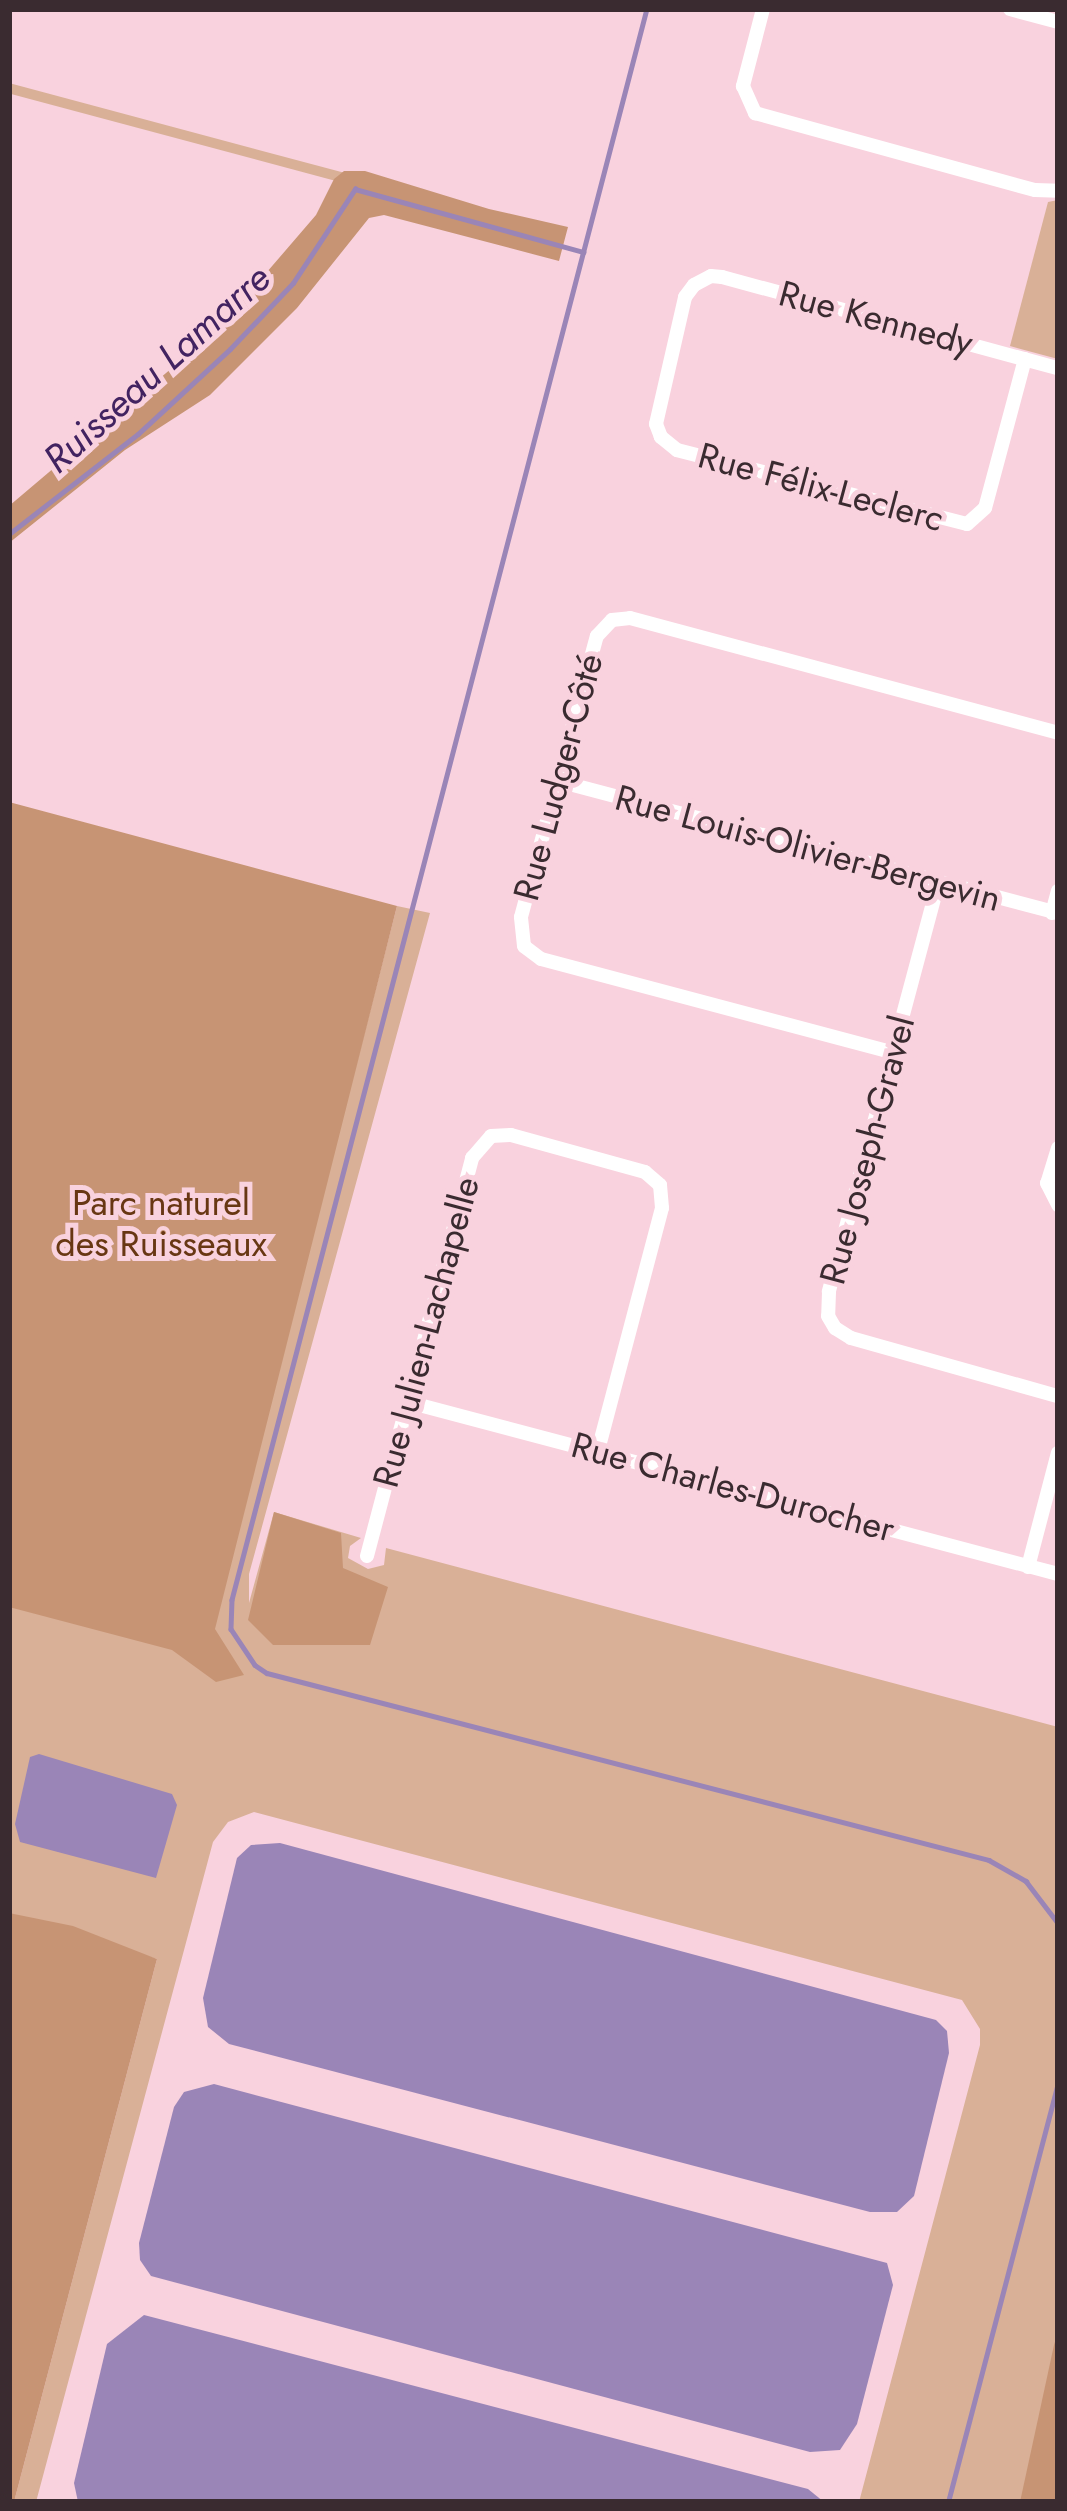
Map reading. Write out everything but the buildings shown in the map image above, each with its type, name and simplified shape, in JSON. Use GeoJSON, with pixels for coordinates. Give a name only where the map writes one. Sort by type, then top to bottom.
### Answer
{"type":"FeatureCollection","features":[{"type":"Feature","properties":{"kind":"street"},"geometry":{"type":"LineString","coordinates":[[763,9],[743,86],[755,113],[1035,190],[1058,190]]}},
{"type":"Feature","properties":{"kind":"street"},"geometry":{"type":"LineString","coordinates":[[1010,9],[1058,22]]}},
{"type":"Feature","properties":{"kind":"street","name":"Rue Kennedy"},"geometry":{"type":"LineString","coordinates":[[694,285],[722,277],[1058,368]]}},
{"type":"Feature","properties":{"kind":"street","name":"Rue Félix-Leclerc"},"geometry":{"type":"LineString","coordinates":[[694,285],[683,303],[656,410],[657,430],[666,442],[950,523],[972,523],[985,508],[1025,359]]}},
{"type":"Feature","properties":{"kind":"street","name":"Rue Ludger-Côté"},"geometry":{"type":"LineString","coordinates":[[891,1052],[541,959],[528,950],[520,923],[594,642],[604,626],[617,618],[1058,733]]}},
{"type":"Feature","properties":{"kind":"street","name":"Rue Louis-Olivier-Bergevin"},"geometry":{"type":"LineString","coordinates":[[558,781],[1055,913]]}},
{"type":"Feature","properties":{"kind":"street","name":"Rue Joseph-Gravel"},"geometry":{"type":"LineString","coordinates":[[938,884],[829,1292],[831,1322],[851,1337],[1058,1396]]}},
{"type":"Feature","properties":{"kind":"street"},"geometry":{"type":"LineString","coordinates":[[1055,913],[1058,891]]}},
{"type":"Feature","properties":{"kind":"street","name":"Rue Julien-Lachapelle"},"geometry":{"type":"LineString","coordinates":[[367,1556],[475,1152],[486,1138],[512,1135],[645,1172],[662,1190],[598,1450]]}},
{"type":"Feature","properties":{"kind":"street"},"geometry":{"type":"LineString","coordinates":[[1058,1148],[1047,1183],[1058,1205]]}},
{"type":"Feature","properties":{"kind":"street","name":"Rue Charles-Durocher"},"geometry":{"type":"LineString","coordinates":[[408,1402],[1058,1574]]}},
{"type":"Feature","properties":{"kind":"street"},"geometry":{"type":"LineString","coordinates":[[1028,1567],[1058,1453]]}},
{"type":"Feature","properties":{"kind":"green space"},"geometry":{"type":"Polygon","coordinates":[[[9,83],[343,173],[341,182],[9,93],[9,83]]]}},
{"type":"Feature","properties":{"kind":"green space"},"geometry":{"type":"Polygon","coordinates":[[[344,171],[365,171],[489,209],[568,227],[559,261],[384,215],[369,218],[297,308],[210,395],[125,450],[9,543],[9,506],[218,329],[316,215],[334,179],[344,171]]]}},
{"type":"Feature","properties":{"kind":"green space"},"geometry":{"type":"Polygon","coordinates":[[[1058,200],[1058,359],[1010,346],[1048,202],[1058,200]]]}},
{"type":"Feature","properties":{"kind":"green space","name":"Parc naturel des Ruisseaux"},"geometry":{"type":"Polygon","coordinates":[[[9,802],[397,906],[215,1629],[244,1675],[216,1682],[172,1650],[9,1607],[9,802]]]}},
{"type":"Feature","properties":{"kind":"green space"},"geometry":{"type":"Polygon","coordinates":[[[397,906],[430,913],[249,1574],[249,1603],[274,1512],[361,1538],[350,1546],[348,1558],[368,1569],[384,1565],[386,1548],[1058,1727],[1058,2502],[859,2502],[980,2045],[980,2029],[962,2000],[254,1812],[228,1822],[213,1842],[36,2502],[14,2502],[157,1959],[9,1913],[9,1023],[343,1117],[397,906]]]}},
{"type":"Feature","properties":{"kind":"green space"},"geometry":{"type":"Polygon","coordinates":[[[274,1512],[341,1533],[343,1568],[388,1587],[370,1645],[273,1645],[248,1620],[274,1512]]]}},
{"type":"Feature","properties":{"kind":"green space"},"geometry":{"type":"Polygon","coordinates":[[[9,1913],[73,1926],[157,1959],[14,2502],[9,2502],[9,1913]]]}},
{"type":"Feature","properties":{"kind":"green space"},"geometry":{"type":"Polygon","coordinates":[[[1058,2332],[1058,2502],[1020,2502],[1054,2345],[1058,2332]]]}},
{"type":"Feature","properties":{"kind":"shaded area"},"geometry":{"type":"Polygon","coordinates":[[[39,1754],[172,1794],[177,1805],[156,1878],[20,1842],[15,1824],[30,1757],[39,1754]]]}},
{"type":"Feature","properties":{"kind":"shaded area"},"geometry":{"type":"Polygon","coordinates":[[[280,1843],[936,2020],[947,2031],[949,2053],[914,2196],[897,2212],[870,2212],[229,2044],[208,2027],[203,1998],[237,1858],[251,1845],[280,1843]]]}},
{"type":"Feature","properties":{"kind":"shaded area"},"geometry":{"type":"Polygon","coordinates":[[[214,2084],[887,2263],[893,2285],[857,2424],[840,2450],[810,2452],[151,2276],[140,2260],[139,2243],[174,2107],[184,2092],[214,2084]]]}},
{"type":"Feature","properties":{"kind":"shaded area"},"geometry":{"type":"Polygon","coordinates":[[[144,2315],[808,2489],[824,2502],[78,2502],[74,2483],[107,2344],[144,2315]]]}},
{"type":"Feature","properties":{"kind":"waterway"},"geometry":{"type":"LineString","coordinates":[[647,9],[232,1600],[231,1629],[255,1665],[267,1673],[989,1860],[1026,1881],[1058,1923]]}},
{"type":"Feature","properties":{"kind":"waterway","name":"Ruisseau Lamarre"},"geometry":{"type":"LineString","coordinates":[[9,534],[138,434],[230,349],[293,283],[355,189],[583,252]]}},
{"type":"Feature","properties":{"kind":"waterway"},"geometry":{"type":"LineString","coordinates":[[948,2502],[1058,2082]]}}]}
